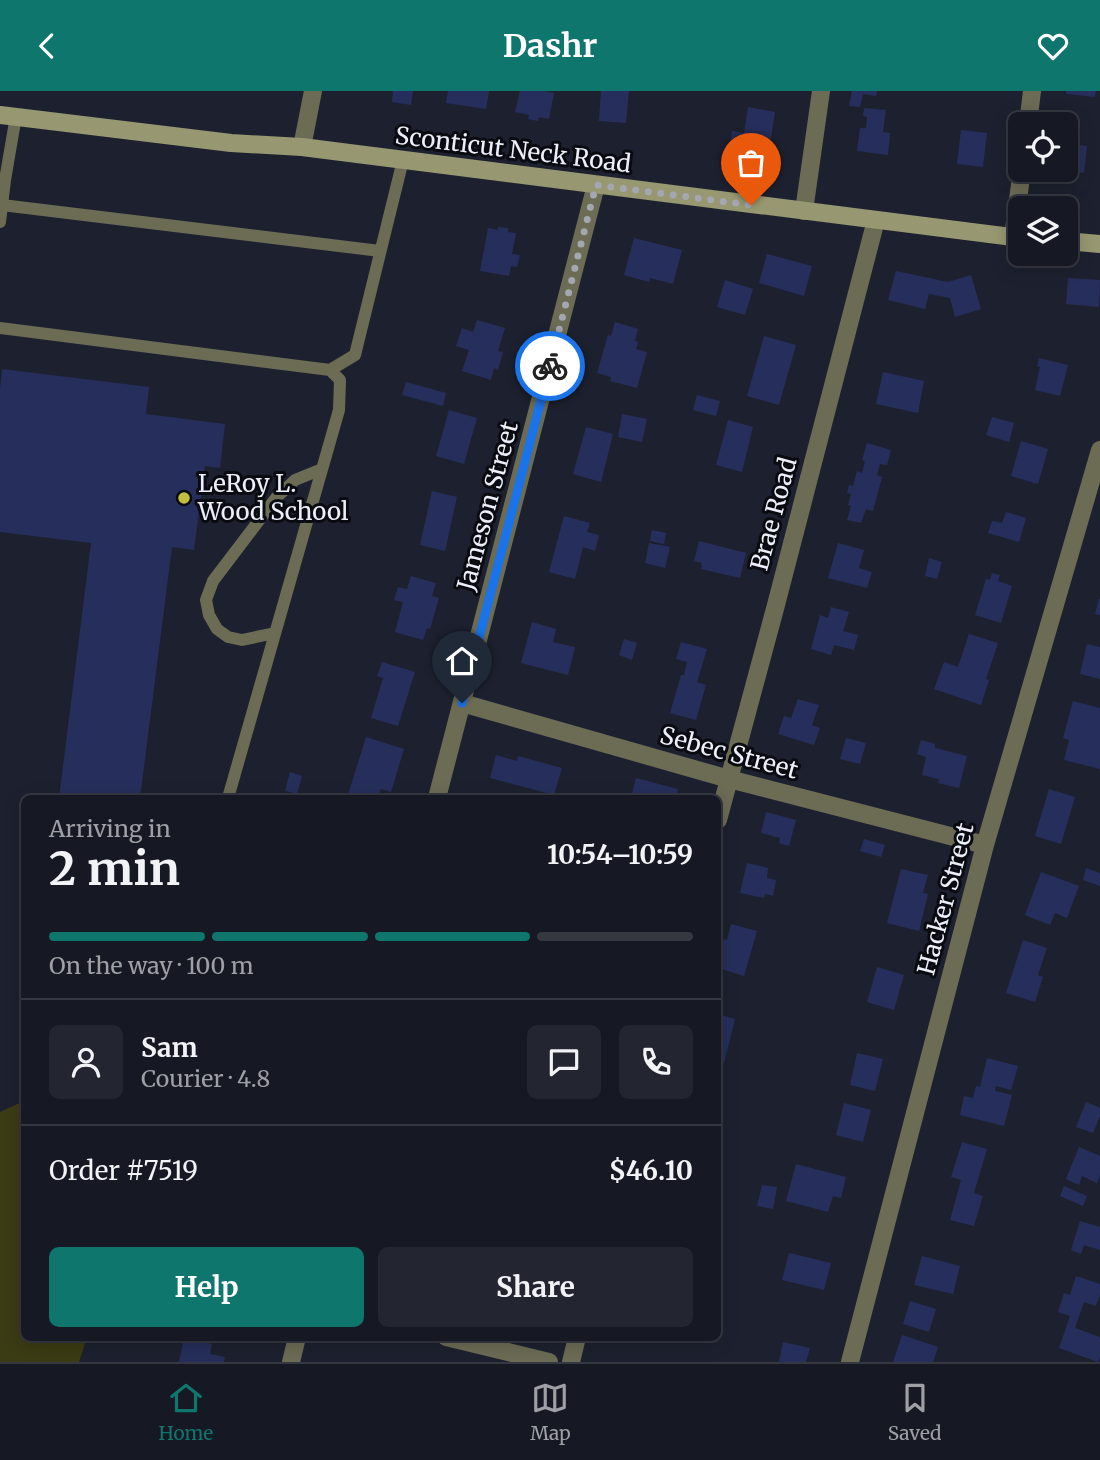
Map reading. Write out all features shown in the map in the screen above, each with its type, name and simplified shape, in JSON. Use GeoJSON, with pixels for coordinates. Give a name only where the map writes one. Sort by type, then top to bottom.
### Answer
{"type":"FeatureCollection","features":[{"type":"Feature","properties":{"kind":"main road","name":"Sconticut Neck Road"},"geometry":{"type":"LineString","coordinates":[[8,115],[231,143],[302,147],[1008,236]]}},
{"type":"Feature","properties":{"kind":"main road"},"geometry":{"type":"LineString","coordinates":[[1078,242],[1100,244]]}},
{"type":"Feature","properties":{"kind":"street"},"geometry":{"type":"LineString","coordinates":[[302,147],[313,91]]}},
{"type":"Feature","properties":{"kind":"street"},"geometry":{"type":"LineString","coordinates":[[804,211],[821,91]]}},
{"type":"Feature","properties":{"kind":"street"},"geometry":{"type":"LineString","coordinates":[[1029,112],[1032,91]]}},
{"type":"Feature","properties":{"kind":"street","name":"Jameson Street"},"geometry":{"type":"LineString","coordinates":[[439,795],[596,185]]}},
{"type":"Feature","properties":{"kind":"street","name":"Brae Road"},"geometry":{"type":"LineString","coordinates":[[721,809],[876,220]]}},
{"type":"Feature","properties":{"kind":"street","name":"Hacker Street"},"geometry":{"type":"LineString","coordinates":[[850,1362],[985,845],[1100,450]]}},
{"type":"Feature","properties":{"kind":"street","name":"Sebec Street"},"geometry":{"type":"LineString","coordinates":[[462,703],[729,779],[985,845]]}},
{"type":"Feature","properties":{"kind":"street"},"geometry":{"type":"LineString","coordinates":[[291,1362],[297,1341]]}},
{"type":"Feature","properties":{"kind":"street"},"geometry":{"type":"LineString","coordinates":[[463,1341],[550,1362]]}},
{"type":"Feature","properties":{"kind":"street"},"geometry":{"type":"LineString","coordinates":[[571,1362],[576,1341]]}},
{"type":"Feature","properties":{"kind":"lane"},"geometry":{"type":"LineString","coordinates":[[0,222],[8,115]]}},
{"type":"Feature","properties":{"kind":"lane"},"geometry":{"type":"LineString","coordinates":[[330,370],[355,355],[403,160]]}},
{"type":"Feature","properties":{"kind":"lane"},"geometry":{"type":"LineString","coordinates":[[0,167],[5,180]]}},
{"type":"Feature","properties":{"kind":"lane"},"geometry":{"type":"LineString","coordinates":[[2,205],[380,251]]}},
{"type":"Feature","properties":{"kind":"lane"},"geometry":{"type":"LineString","coordinates":[[0,328],[330,370],[340,380],[340,410],[229,795]]}},
{"type":"Feature","properties":{"kind":"lane"},"geometry":{"type":"LineString","coordinates":[[275,633],[242,640],[228,637],[217,629],[209,615],[206,600],[213,580],[276,498],[295,480],[322,469]]}},
{"type":"Feature","properties":{"kind":"shaded area"},"geometry":{"type":"Polygon","coordinates":[[[21,1102],[21,1341],[86,1341],[79,1362],[0,1362],[0,1112],[21,1102]]]}},
{"type":"Feature","properties":{"kind":"building"},"geometry":{"type":"Polygon","coordinates":[[[393,91],[413,91],[411,105],[392,102],[393,91]]]}},
{"type":"Feature","properties":{"kind":"building"},"geometry":{"type":"Polygon","coordinates":[[[448,91],[489,91],[486,109],[446,103],[448,91]]]}},
{"type":"Feature","properties":{"kind":"building"},"geometry":{"type":"Polygon","coordinates":[[[520,91],[554,93],[549,119],[528,119],[529,115],[515,112],[520,91]]]}},
{"type":"Feature","properties":{"kind":"building"},"geometry":{"type":"Polygon","coordinates":[[[601,91],[629,91],[626,123],[599,121],[601,91]]]}},
{"type":"Feature","properties":{"kind":"building"},"geometry":{"type":"Polygon","coordinates":[[[852,91],[877,91],[876,96],[863,94],[860,107],[849,106],[852,91]]]}},
{"type":"Feature","properties":{"kind":"building"},"geometry":{"type":"Polygon","coordinates":[[[1066,91],[1096,91],[1095,97],[1066,94],[1066,91]]]}},
{"type":"Feature","properties":{"kind":"building"},"geometry":{"type":"Polygon","coordinates":[[[748,107],[775,112],[769,151],[730,145],[732,131],[744,133],[748,107]]]}},
{"type":"Feature","properties":{"kind":"building"},"geometry":{"type":"Polygon","coordinates":[[[864,108],[886,110],[883,132],[890,133],[888,155],[857,151],[860,128],[866,128],[864,108]]]}},
{"type":"Feature","properties":{"kind":"building"},"geometry":{"type":"Polygon","coordinates":[[[961,130],[987,133],[983,167],[957,164],[961,130]]]}},
{"type":"Feature","properties":{"kind":"building"},"geometry":{"type":"Polygon","coordinates":[[[1078,145],[1087,146],[1084,173],[1078,172],[1078,145]]]}},
{"type":"Feature","properties":{"kind":"building"},"geometry":{"type":"Polygon","coordinates":[[[498,227],[508,228],[508,232],[516,233],[512,254],[520,255],[517,267],[511,266],[509,276],[480,271],[488,228],[498,230],[498,227]]]}},
{"type":"Feature","properties":{"kind":"building"},"geometry":{"type":"Polygon","coordinates":[[[634,238],[682,250],[673,284],[650,278],[649,282],[624,275],[634,238]]]}},
{"type":"Feature","properties":{"kind":"building"},"geometry":{"type":"Polygon","coordinates":[[[767,254],[812,266],[804,296],[759,283],[767,254]]]}},
{"type":"Feature","properties":{"kind":"building"},"geometry":{"type":"Polygon","coordinates":[[[896,271],[948,282],[971,275],[981,309],[955,317],[950,298],[929,294],[925,309],[888,300],[896,271]]]}},
{"type":"Feature","properties":{"kind":"building"},"geometry":{"type":"Polygon","coordinates":[[[1068,278],[1100,280],[1099,307],[1066,304],[1068,278]]]}},
{"type":"Feature","properties":{"kind":"building"},"geometry":{"type":"Polygon","coordinates":[[[725,280],[753,289],[745,315],[717,307],[725,280]]]}},
{"type":"Feature","properties":{"kind":"building"},"geometry":{"type":"Polygon","coordinates":[[[477,320],[505,328],[498,351],[503,352],[498,370],[494,368],[491,380],[462,371],[469,350],[456,346],[462,328],[473,332],[477,320]]]}},
{"type":"Feature","properties":{"kind":"building"},"geometry":{"type":"Polygon","coordinates":[[[615,322],[638,329],[636,349],[647,352],[637,388],[610,381],[611,377],[597,373],[608,335],[611,336],[615,322]]]}},
{"type":"Feature","properties":{"kind":"building"},"geometry":{"type":"Polygon","coordinates":[[[764,336],[796,345],[779,405],[747,396],[764,336]]]}},
{"type":"Feature","properties":{"kind":"building"},"geometry":{"type":"Polygon","coordinates":[[[1039,358],[1068,365],[1060,396],[1035,390],[1040,367],[1037,366],[1039,358]]]}},
{"type":"Feature","properties":{"kind":"building"},"geometry":{"type":"Polygon","coordinates":[[[2,369],[149,387],[146,414],[225,424],[220,468],[205,466],[194,550],[172,547],[140,795],[59,795],[91,543],[0,532],[2,369]]]}},
{"type":"Feature","properties":{"kind":"building"},"geometry":{"type":"Polygon","coordinates":[[[883,372],[924,381],[918,413],[876,404],[883,372]]]}},
{"type":"Feature","properties":{"kind":"building"},"geometry":{"type":"Polygon","coordinates":[[[406,382],[446,393],[443,406],[402,395],[406,382]]]}},
{"type":"Feature","properties":{"kind":"building"},"geometry":{"type":"Polygon","coordinates":[[[697,395],[720,401],[716,416],[693,410],[697,395]]]}},
{"type":"Feature","properties":{"kind":"building"},"geometry":{"type":"Polygon","coordinates":[[[449,410],[477,418],[464,464],[436,456],[449,410]]]}},
{"type":"Feature","properties":{"kind":"building"},"geometry":{"type":"Polygon","coordinates":[[[622,414],[647,419],[642,442],[618,437],[622,414]]]}},
{"type":"Feature","properties":{"kind":"building"},"geometry":{"type":"Polygon","coordinates":[[[992,417],[1014,423],[1009,442],[986,435],[992,417]]]}},
{"type":"Feature","properties":{"kind":"building"},"geometry":{"type":"Polygon","coordinates":[[[728,420],[753,427],[742,472],[716,465],[728,420]]]}},
{"type":"Feature","properties":{"kind":"building"},"geometry":{"type":"Polygon","coordinates":[[[586,427],[613,434],[601,482],[573,474],[586,427]]]}},
{"type":"Feature","properties":{"kind":"building"},"geometry":{"type":"Polygon","coordinates":[[[1021,441],[1048,449],[1038,484],[1011,476],[1021,441]]]}},
{"type":"Feature","properties":{"kind":"building"},"geometry":{"type":"Polygon","coordinates":[[[867,443],[891,450],[887,465],[880,464],[877,475],[882,477],[873,511],[866,509],[861,523],[847,520],[851,494],[847,493],[849,485],[853,486],[857,471],[862,473],[865,461],[862,460],[867,443]]]}},
{"type":"Feature","properties":{"kind":"building"},"geometry":{"type":"Polygon","coordinates":[[[432,491],[457,497],[445,551],[420,545],[432,491]]]}},
{"type":"Feature","properties":{"kind":"building"},"geometry":{"type":"Polygon","coordinates":[[[1006,512],[1026,518],[1019,542],[988,533],[992,521],[1002,523],[1006,512]]]}},
{"type":"Feature","properties":{"kind":"building"},"geometry":{"type":"Polygon","coordinates":[[[564,516],[590,523],[587,532],[599,535],[595,551],[583,547],[575,579],[549,572],[564,516]]]}},
{"type":"Feature","properties":{"kind":"building"},"geometry":{"type":"Polygon","coordinates":[[[652,530],[666,533],[664,544],[650,541],[652,530]]]}},
{"type":"Feature","properties":{"kind":"building"},"geometry":{"type":"Polygon","coordinates":[[[699,541],[746,553],[740,578],[701,569],[702,563],[694,561],[699,541]]]}},
{"type":"Feature","properties":{"kind":"building"},"geometry":{"type":"Polygon","coordinates":[[[649,543],[670,547],[665,568],[645,563],[649,543]]]}},
{"type":"Feature","properties":{"kind":"building"},"geometry":{"type":"Polygon","coordinates":[[[838,543],[864,550],[859,568],[872,572],[867,588],[828,578],[838,543]]]}},
{"type":"Feature","properties":{"kind":"building"},"geometry":{"type":"Polygon","coordinates":[[[929,558],[942,562],[937,579],[925,576],[929,558]]]}},
{"type":"Feature","properties":{"kind":"building"},"geometry":{"type":"Polygon","coordinates":[[[992,573],[1000,575],[998,581],[1012,586],[1001,623],[975,615],[986,579],[990,580],[992,573]]]}},
{"type":"Feature","properties":{"kind":"building"},"geometry":{"type":"Polygon","coordinates":[[[411,576],[436,583],[432,596],[439,598],[430,629],[427,628],[423,640],[395,632],[403,602],[394,600],[398,587],[407,589],[411,576]]]}},
{"type":"Feature","properties":{"kind":"building"},"geometry":{"type":"Polygon","coordinates":[[[1100,599],[1100,615],[1095,614],[1100,599]]]}},
{"type":"Feature","properties":{"kind":"building"},"geometry":{"type":"Polygon","coordinates":[[[831,607],[849,612],[843,631],[858,635],[854,650],[834,645],[831,655],[811,649],[820,615],[828,618],[831,607]]]}},
{"type":"Feature","properties":{"kind":"building"},"geometry":{"type":"Polygon","coordinates":[[[532,622],[556,629],[553,642],[575,647],[568,675],[521,663],[532,622]]]}},
{"type":"Feature","properties":{"kind":"building"},"geometry":{"type":"Polygon","coordinates":[[[969,634],[998,643],[981,705],[934,689],[944,662],[958,667],[969,634]]]}},
{"type":"Feature","properties":{"kind":"building"},"geometry":{"type":"Polygon","coordinates":[[[624,639],[637,643],[632,660],[619,655],[624,639]]]}},
{"type":"Feature","properties":{"kind":"building"},"geometry":{"type":"Polygon","coordinates":[[[681,642],[707,649],[697,682],[706,685],[696,720],[670,713],[687,662],[676,659],[681,642]]]}},
{"type":"Feature","properties":{"kind":"building"},"geometry":{"type":"Polygon","coordinates":[[[1087,644],[1100,647],[1100,679],[1080,674],[1087,644]]]}},
{"type":"Feature","properties":{"kind":"building"},"geometry":{"type":"Polygon","coordinates":[[[382,662],[415,672],[398,726],[371,718],[383,678],[377,676],[382,662]]]}},
{"type":"Feature","properties":{"kind":"building"},"geometry":{"type":"Polygon","coordinates":[[[798,699],[819,705],[812,725],[820,728],[814,745],[778,734],[784,716],[791,718],[798,699]]]}},
{"type":"Feature","properties":{"kind":"building"},"geometry":{"type":"Polygon","coordinates":[[[1073,701],[1100,708],[1100,769],[1064,760],[1069,740],[1063,738],[1073,701]]]}},
{"type":"Feature","properties":{"kind":"building"},"geometry":{"type":"Polygon","coordinates":[[[366,737],[404,749],[391,792],[381,789],[379,795],[348,795],[366,737]]]}},
{"type":"Feature","properties":{"kind":"building"},"geometry":{"type":"Polygon","coordinates":[[[846,738],[866,743],[860,764],[840,759],[846,738]]]}},
{"type":"Feature","properties":{"kind":"building"},"geometry":{"type":"Polygon","coordinates":[[[921,740],[935,744],[935,748],[967,756],[959,788],[938,783],[939,779],[922,775],[926,757],[917,754],[921,740]]]}},
{"type":"Feature","properties":{"kind":"building"},"geometry":{"type":"Polygon","coordinates":[[[496,755],[517,761],[518,756],[562,768],[554,795],[490,778],[496,755]]]}},
{"type":"Feature","properties":{"kind":"building"},"geometry":{"type":"Polygon","coordinates":[[[290,772],[302,776],[297,794],[285,791],[290,772]]]}},
{"type":"Feature","properties":{"kind":"building"},"geometry":{"type":"Polygon","coordinates":[[[636,778],[678,789],[677,795],[632,795],[636,778]]]}},
{"type":"Feature","properties":{"kind":"building"},"geometry":{"type":"Polygon","coordinates":[[[1049,789],[1075,797],[1061,844],[1035,836],[1049,789]]]}},
{"type":"Feature","properties":{"kind":"building"},"geometry":{"type":"Polygon","coordinates":[[[766,812],[796,820],[789,846],[779,843],[780,838],[761,833],[766,812]]]}},
{"type":"Feature","properties":{"kind":"building"},"geometry":{"type":"Polygon","coordinates":[[[864,839],[885,845],[881,857],[860,851],[864,839]]]}},
{"type":"Feature","properties":{"kind":"building"},"geometry":{"type":"Polygon","coordinates":[[[747,863],[768,868],[767,878],[776,880],[773,896],[765,894],[764,898],[740,893],[747,863]]]}},
{"type":"Feature","properties":{"kind":"building"},"geometry":{"type":"Polygon","coordinates":[[[1086,868],[1100,873],[1100,886],[1083,880],[1086,868]]]}},
{"type":"Feature","properties":{"kind":"building"},"geometry":{"type":"Polygon","coordinates":[[[901,869],[928,875],[923,893],[928,894],[919,931],[887,923],[901,869]]]}},
{"type":"Feature","properties":{"kind":"building"},"geometry":{"type":"Polygon","coordinates":[[[1041,872],[1079,886],[1067,918],[1055,913],[1050,925],[1025,915],[1041,872]]]}},
{"type":"Feature","properties":{"kind":"building"},"geometry":{"type":"Polygon","coordinates":[[[731,924],[757,931],[744,976],[721,969],[721,950],[724,939],[727,940],[731,924]]]}},
{"type":"Feature","properties":{"kind":"building"},"geometry":{"type":"Polygon","coordinates":[[[1023,940],[1047,948],[1038,975],[1043,977],[1035,1002],[1006,993],[1023,940]]]}},
{"type":"Feature","properties":{"kind":"building"},"geometry":{"type":"Polygon","coordinates":[[[877,967],[904,975],[894,1010],[867,1002],[877,967]]]}},
{"type":"Feature","properties":{"kind":"building"},"geometry":{"type":"Polygon","coordinates":[[[721,1015],[735,1019],[724,1063],[721,1062],[721,1015]]]}},
{"type":"Feature","properties":{"kind":"building"},"geometry":{"type":"Polygon","coordinates":[[[857,1053],[883,1059],[875,1091],[850,1085],[857,1053]]]}},
{"type":"Feature","properties":{"kind":"building"},"geometry":{"type":"Polygon","coordinates":[[[987,1058],[1018,1066],[1011,1090],[996,1086],[995,1091],[1012,1095],[1004,1126],[960,1115],[964,1096],[973,1098],[976,1086],[980,1087],[987,1058]]]}},
{"type":"Feature","properties":{"kind":"building"},"geometry":{"type":"Polygon","coordinates":[[[1086,1102],[1100,1108],[1100,1116],[1093,1133],[1076,1127],[1086,1102]]]}},
{"type":"Feature","properties":{"kind":"building"},"geometry":{"type":"Polygon","coordinates":[[[844,1103],[871,1110],[863,1142],[836,1135],[844,1103]]]}},
{"type":"Feature","properties":{"kind":"building"},"geometry":{"type":"Polygon","coordinates":[[[962,1142],[987,1149],[974,1193],[983,1196],[974,1226],[950,1220],[961,1180],[951,1177],[962,1142]]]}},
{"type":"Feature","properties":{"kind":"building"},"geometry":{"type":"Polygon","coordinates":[[[1079,1147],[1100,1156],[1097,1183],[1082,1176],[1079,1185],[1066,1179],[1079,1147]]]}},
{"type":"Feature","properties":{"kind":"building"},"geometry":{"type":"Polygon","coordinates":[[[796,1164],[846,1177],[841,1198],[833,1196],[828,1212],[786,1201],[796,1164]]]}},
{"type":"Feature","properties":{"kind":"building"},"geometry":{"type":"Polygon","coordinates":[[[762,1185],[777,1187],[773,1209],[757,1206],[762,1185]]]}},
{"type":"Feature","properties":{"kind":"building"},"geometry":{"type":"Polygon","coordinates":[[[1064,1186],[1087,1196],[1083,1206],[1060,1196],[1064,1186]]]}},
{"type":"Feature","properties":{"kind":"building"},"geometry":{"type":"Polygon","coordinates":[[[1080,1221],[1100,1227],[1100,1250],[1084,1245],[1081,1254],[1071,1250],[1080,1221]]]}},
{"type":"Feature","properties":{"kind":"building"},"geometry":{"type":"Polygon","coordinates":[[[789,1253],[831,1263],[824,1290],[782,1280],[789,1253]]]}},
{"type":"Feature","properties":{"kind":"building"},"geometry":{"type":"Polygon","coordinates":[[[922,1256],[960,1266],[953,1294],[914,1285],[922,1256]]]}},
{"type":"Feature","properties":{"kind":"building"},"geometry":{"type":"Polygon","coordinates":[[[1076,1276],[1100,1284],[1096,1306],[1084,1302],[1075,1328],[1100,1337],[1098,1362],[1059,1348],[1070,1316],[1058,1312],[1064,1293],[1070,1295],[1076,1276]]]}},
{"type":"Feature","properties":{"kind":"building"},"geometry":{"type":"Polygon","coordinates":[[[910,1301],[936,1309],[929,1332],[903,1324],[910,1301]]]}},
{"type":"Feature","properties":{"kind":"building"},"geometry":{"type":"Polygon","coordinates":[[[902,1335],[938,1347],[933,1362],[893,1362],[902,1335]]]}},
{"type":"Feature","properties":{"kind":"building"},"geometry":{"type":"Polygon","coordinates":[[[183,1341],[212,1344],[210,1354],[225,1357],[224,1362],[179,1362],[183,1341]]]}},
{"type":"Feature","properties":{"kind":"building"},"geometry":{"type":"Polygon","coordinates":[[[783,1342],[810,1348],[806,1362],[779,1362],[783,1342]]]}},
{"type":"Feature","properties":{"kind":"way so far"},"geometry":{"type":"LineString","coordinates":[[550,366],[596,185],[751,205]]}},
{"type":"Feature","properties":{"kind":"place","name":"LeRoy L. Wood School"},"geometry":{"type":"Point","coordinates":[184,498]}},
{"type":"Feature","properties":{"kind":"route"},"geometry":{"type":"LineString","coordinates":[[462,703],[550,366]]}}]}
